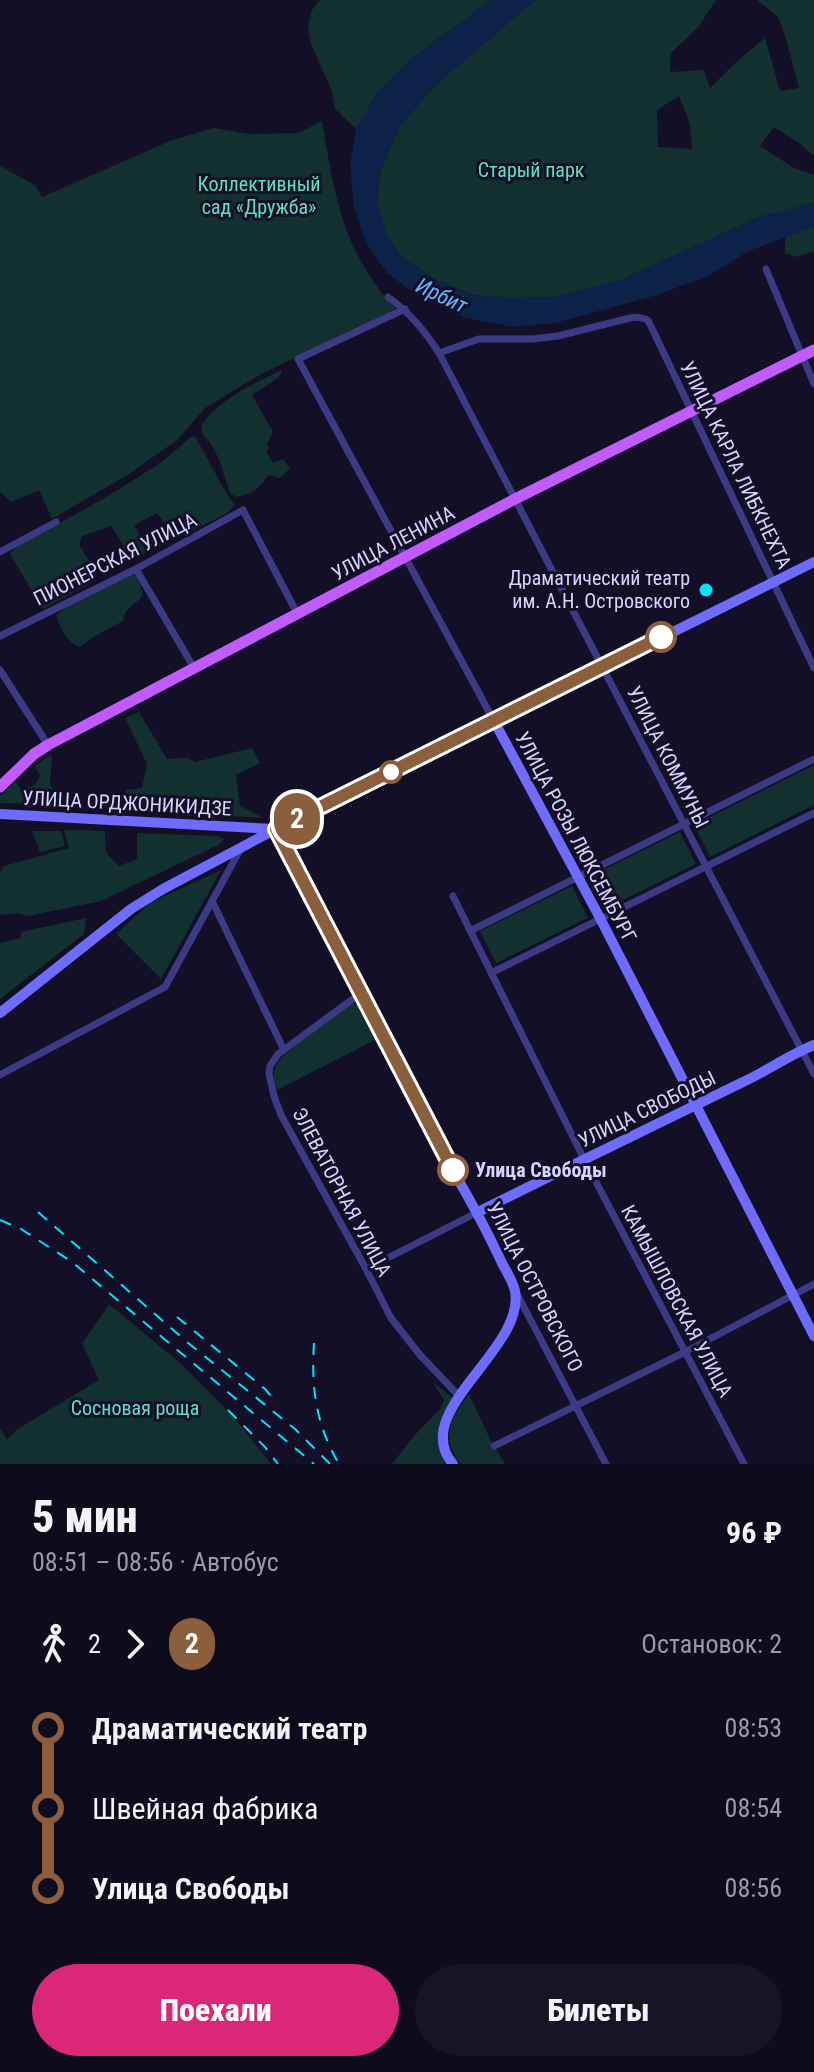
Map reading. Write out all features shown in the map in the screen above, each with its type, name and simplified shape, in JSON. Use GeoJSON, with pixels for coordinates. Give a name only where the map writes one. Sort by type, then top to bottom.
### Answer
{"type":"FeatureCollection","features":[{"type":"Feature","properties":{"kind":"main road","name":"УЛИЦА ЛЕНИНА"},"geometry":{"type":"LineString","coordinates":[[0,787],[34,754],[48,745],[515,499],[814,350]]}},
{"type":"Feature","properties":{"kind":"street"},"geometry":{"type":"LineString","coordinates":[[766,269],[814,384]]}},
{"type":"Feature","properties":{"kind":"street","name":"УЛИЦА КОММУНЫ"},"geometry":{"type":"LineString","coordinates":[[388,297],[423,328],[439,353],[814,1074]]}},
{"type":"Feature","properties":{"kind":"street","name":"УЛИЦА РОЗЫ ЛЮКСЕМБУРГ"},"geometry":{"type":"LineString","coordinates":[[405,309],[298,359],[600,918],[814,1336]]}},
{"type":"Feature","properties":{"kind":"street","name":"УЛИЦА КАРЛА ЛИБКНЕХТА"},"geometry":{"type":"LineString","coordinates":[[439,353],[479,339],[533,339],[630,318],[648,320],[814,668]]}},
{"type":"Feature","properties":{"kind":"street","name":"ПИОНЕРСКАЯ УЛИЦА"},"geometry":{"type":"LineString","coordinates":[[0,636],[136,569],[243,510],[297,613]]}},
{"type":"Feature","properties":{"kind":"street"},"geometry":{"type":"LineString","coordinates":[[0,552],[56,522]]}},
{"type":"Feature","properties":{"kind":"street","name":"УЛИЦА ОРДЖОНИКИДЗЕ"},"geometry":{"type":"LineString","coordinates":[[0,814],[276,829],[814,562]]}},
{"type":"Feature","properties":{"kind":"street"},"geometry":{"type":"LineString","coordinates":[[136,569],[194,668]]}},
{"type":"Feature","properties":{"kind":"street"},"geometry":{"type":"LineString","coordinates":[[0,670],[48,745]]}},
{"type":"Feature","properties":{"kind":"street"},"geometry":{"type":"LineString","coordinates":[[470,931],[814,759]]}},
{"type":"Feature","properties":{"kind":"street"},"geometry":{"type":"LineString","coordinates":[[491,973],[814,813]]}},
{"type":"Feature","properties":{"kind":"street"},"geometry":{"type":"LineString","coordinates":[[0,1013],[147,898],[276,829]]}},
{"type":"Feature","properties":{"kind":"street","name":"УЛИЦА ОСТРОВСКОГО"},"geometry":{"type":"LineString","coordinates":[[276,829],[453,1171],[478,1212],[606,1464]]}},
{"type":"Feature","properties":{"kind":"street"},"geometry":{"type":"LineString","coordinates":[[0,1075],[169,984],[241,848]]}},
{"type":"Feature","properties":{"kind":"street","name":"КАМЫШЛОВСКАЯ УЛИЦА"},"geometry":{"type":"LineString","coordinates":[[453,896],[584,1159],[744,1464]]}},
{"type":"Feature","properties":{"kind":"street"},"geometry":{"type":"LineString","coordinates":[[212,901],[284,1050],[361,993]]}},
{"type":"Feature","properties":{"kind":"street","name":"УЛИЦА СВОБОДЫ"},"geometry":{"type":"LineString","coordinates":[[366,1269],[814,1045]]}},
{"type":"Feature","properties":{"kind":"street","name":"ЭЛЕВАТОРНАЯ УЛИЦА"},"geometry":{"type":"LineString","coordinates":[[284,1050],[273,1059],[269,1074],[281,1115],[391,1318],[420,1355],[460,1397]]}},
{"type":"Feature","properties":{"kind":"street"},"geometry":{"type":"LineString","coordinates":[[494,1446],[685,1352],[814,1284]]}},
{"type":"Feature","properties":{"kind":"street"},"geometry":{"type":"LineString","coordinates":[[453,1464],[443,1444],[446,1422],[503,1337],[512,1314],[515,1290]]}},
{"type":"Feature","properties":{"kind":"green space"},"geometry":{"type":"Polygon","coordinates":[[[320,0],[492,0],[413,57],[378,92],[356,129],[335,109],[332,91],[311,44],[308,28],[312,10],[320,0]]]}},
{"type":"Feature","properties":{"kind":"green space","name":"Старый парк"},"geometry":{"type":"Polygon","coordinates":[[[535,0],[716,0],[699,26],[671,53],[670,72],[704,70],[710,88],[765,38],[780,91],[799,88],[778,17],[757,0],[814,0],[814,156],[774,127],[760,146],[794,168],[814,175],[814,203],[759,217],[621,280],[556,297],[473,295],[434,279],[401,257],[385,231],[377,202],[380,171],[400,126],[434,86],[535,0]],[[679,96],[657,110],[658,147],[692,149],[690,124],[679,96]]]}},
{"type":"Feature","properties":{"kind":"green space","name":"Коллективный сад «Дружба»"},"geometry":{"type":"Polygon","coordinates":[[[322,121],[331,173],[352,244],[377,287],[395,308],[394,311],[259,375],[205,408],[177,440],[129,474],[52,519],[39,490],[11,502],[0,492],[0,166],[35,185],[42,197],[170,141],[213,128],[251,134],[299,133],[322,121]]]}},
{"type":"Feature","properties":{"kind":"green space"},"geometry":{"type":"Polygon","coordinates":[[[814,226],[814,251],[797,257],[785,253],[785,237],[814,226]]]}},
{"type":"Feature","properties":{"kind":"green space"},"geometry":{"type":"Polygon","coordinates":[[[281,370],[278,378],[252,395],[273,432],[266,451],[273,463],[283,459],[290,468],[280,478],[268,475],[255,490],[236,497],[230,493],[219,459],[203,435],[201,426],[226,400],[281,370]]]}},
{"type":"Feature","properties":{"kind":"green space"},"geometry":{"type":"Polygon","coordinates":[[[195,436],[235,505],[226,514],[175,539],[157,513],[134,525],[149,551],[132,559],[111,526],[82,536],[79,544],[94,570],[96,580],[43,609],[10,554],[16,547],[105,498],[162,462],[195,436]]]}},
{"type":"Feature","properties":{"kind":"green space"},"geometry":{"type":"Polygon","coordinates":[[[129,575],[135,575],[139,580],[143,596],[126,611],[123,621],[80,647],[72,642],[61,629],[57,614],[129,575]]]}},
{"type":"Feature","properties":{"kind":"green space"},"geometry":{"type":"Polygon","coordinates":[[[139,712],[167,759],[188,758],[195,762],[252,748],[260,763],[236,775],[240,806],[264,818],[124,811],[126,790],[142,788],[147,764],[125,718],[139,712]]]}},
{"type":"Feature","properties":{"kind":"green space"},"geometry":{"type":"Polygon","coordinates":[[[52,754],[50,784],[61,804],[0,803],[0,796],[16,782],[22,790],[35,785],[40,776],[35,766],[52,754]]]}},
{"type":"Feature","properties":{"kind":"green space"},"geometry":{"type":"Polygon","coordinates":[[[814,765],[814,805],[710,857],[694,825],[814,765]]]}},
{"type":"Feature","properties":{"kind":"green space"},"geometry":{"type":"Polygon","coordinates":[[[64,830],[105,831],[106,853],[119,866],[137,859],[137,833],[217,836],[225,839],[101,901],[28,916],[17,913],[0,915],[0,874],[4,866],[69,848],[64,830]]]}},
{"type":"Feature","properties":{"kind":"green space"},"geometry":{"type":"Polygon","coordinates":[[[32,831],[61,831],[65,846],[40,852],[32,831]]]}},
{"type":"Feature","properties":{"kind":"green space"},"geometry":{"type":"Polygon","coordinates":[[[680,832],[696,864],[605,909],[589,877],[680,832]]]}},
{"type":"Feature","properties":{"kind":"green space"},"geometry":{"type":"Polygon","coordinates":[[[221,870],[161,979],[116,934],[150,903],[221,870]]]}},
{"type":"Feature","properties":{"kind":"green space"},"geometry":{"type":"Polygon","coordinates":[[[572,886],[588,918],[496,963],[480,931],[572,886]]]}},
{"type":"Feature","properties":{"kind":"green space"},"geometry":{"type":"Polygon","coordinates":[[[86,918],[84,934],[0,999],[0,943],[21,938],[21,932],[86,918]]]}},
{"type":"Feature","properties":{"kind":"green space"},"geometry":{"type":"Polygon","coordinates":[[[354,1003],[363,1006],[379,1038],[277,1090],[274,1072],[288,1052],[354,1003]]]}},
{"type":"Feature","properties":{"kind":"green space","name":"Сосновая роща"},"geometry":{"type":"Polygon","coordinates":[[[109,1304],[180,1363],[232,1415],[271,1464],[0,1464],[0,1428],[7,1440],[16,1430],[99,1380],[82,1344],[109,1304]]]}},
{"type":"Feature","properties":{"kind":"green space"},"geometry":{"type":"Polygon","coordinates":[[[433,1382],[453,1398],[438,1438],[446,1464],[392,1464],[440,1409],[444,1400],[433,1382]]]}},
{"type":"Feature","properties":{"kind":"green space"},"geometry":{"type":"Polygon","coordinates":[[[469,1394],[505,1464],[461,1464],[454,1455],[450,1446],[450,1429],[469,1394]]]}},
{"type":"Feature","properties":{"kind":"water","name":"Ирбит"},"geometry":{"type":"Polygon","coordinates":[[[492,0],[535,0],[434,86],[400,126],[380,171],[377,202],[385,231],[401,257],[434,279],[473,295],[556,297],[621,280],[759,217],[814,203],[814,226],[749,251],[708,276],[654,296],[555,323],[512,327],[466,318],[421,298],[387,273],[366,243],[354,207],[350,164],[356,129],[377,92],[413,57],[492,0]]]}},
{"type":"Feature","properties":{"kind":"railway"},"geometry":{"type":"LineString","coordinates":[[38,1212],[187,1342],[295,1429],[330,1464]]}},
{"type":"Feature","properties":{"kind":"railway"},"geometry":{"type":"LineString","coordinates":[[0,1220],[21,1229],[72,1262],[314,1464]]}},
{"type":"Feature","properties":{"kind":"railway"},"geometry":{"type":"LineString","coordinates":[[177,1317],[265,1389],[277,1403]]}},
{"type":"Feature","properties":{"kind":"railway"},"geometry":{"type":"LineString","coordinates":[[314,1343],[313,1375],[317,1406],[325,1435],[339,1464]]}},
{"type":"Feature","properties":{"kind":"railway"},"geometry":{"type":"LineString","coordinates":[[228,1410],[278,1464]]}},
{"type":"Feature","properties":{"kind":"bus line","name":"2"},"geometry":{"type":"LineString","coordinates":[[453,1170],[276,829],[661,637]]}},
{"type":"Feature","properties":{"kind":"place","name":"Драматический театр им. А.Н. Островского"},"geometry":{"type":"Point","coordinates":[706,590]}},
{"type":"Feature","properties":{"kind":"place","name":"Улица Свободы"},"geometry":{"type":"Point","coordinates":[453,1170]}}]}
